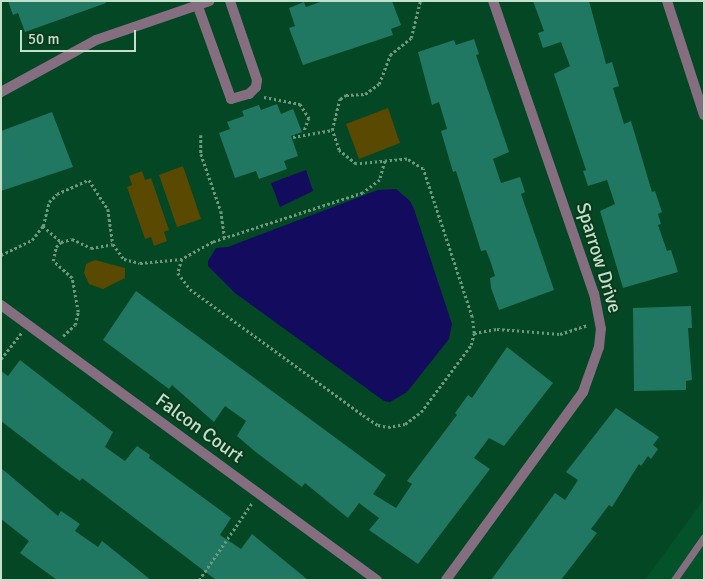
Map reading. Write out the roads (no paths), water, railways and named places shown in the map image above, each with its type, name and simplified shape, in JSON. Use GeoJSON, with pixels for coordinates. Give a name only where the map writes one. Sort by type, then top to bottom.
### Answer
{"type":"FeatureCollection","features":[{"type":"Feature","properties":{"kind":"street"},"geometry":{"type":"LineString","coordinates":[[1,92],[96,40],[197,3],[210,1]]}},
{"type":"Feature","properties":{"kind":"street"},"geometry":{"type":"LineString","coordinates":[[197,3],[232,99],[249,94],[256,87],[256,80],[230,1]]}},
{"type":"Feature","properties":{"kind":"street","name":"Sparrow Drive"},"geometry":{"type":"LineString","coordinates":[[446,580],[583,392],[599,347],[600,322],[594,294],[492,1]]}},
{"type":"Feature","properties":{"kind":"street"},"geometry":{"type":"LineString","coordinates":[[667,1],[704,115]]}},
{"type":"Feature","properties":{"kind":"street","name":"Falcon Court"},"geometry":{"type":"LineString","coordinates":[[1,306],[377,580]]}},
{"type":"Feature","properties":{"kind":"lane"},"geometry":{"type":"LineString","coordinates":[[674,580],[704,537]]}}]}
